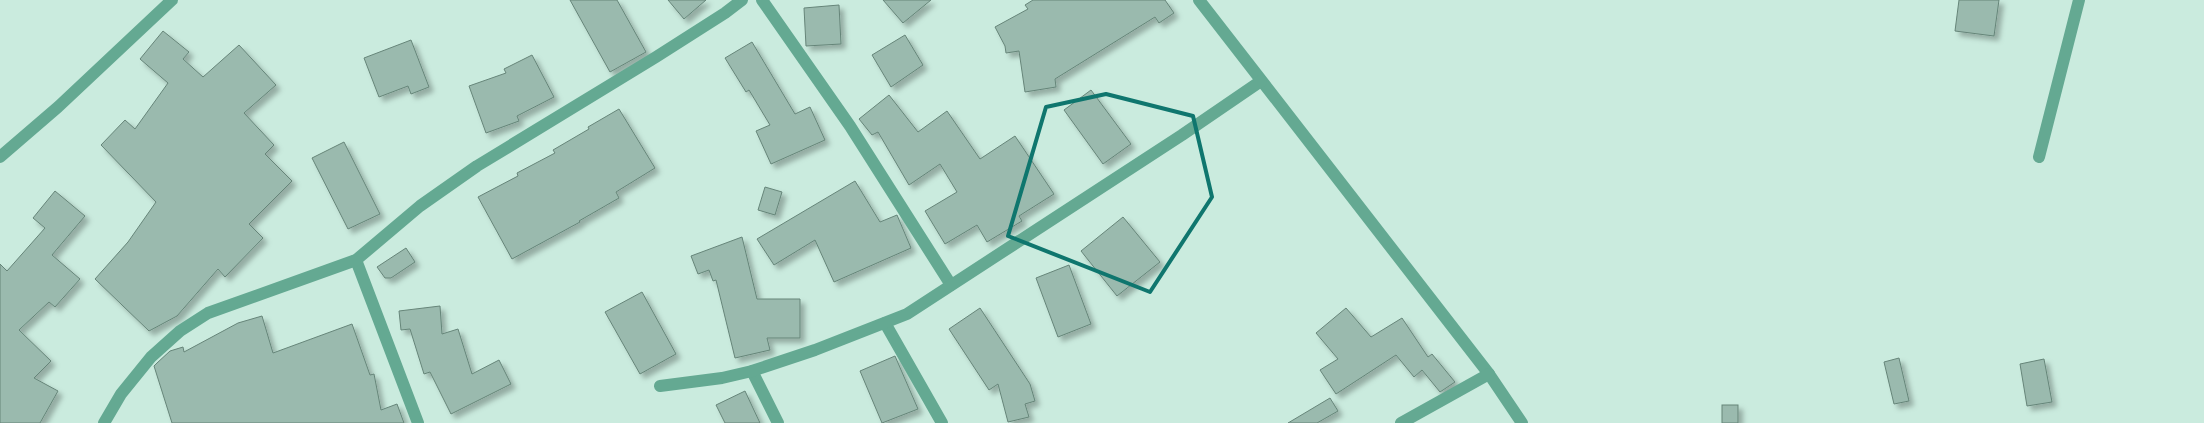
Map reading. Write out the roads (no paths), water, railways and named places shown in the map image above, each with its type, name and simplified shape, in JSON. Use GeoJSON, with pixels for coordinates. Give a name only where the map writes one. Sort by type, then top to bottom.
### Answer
{"type":"FeatureCollection","features":[{"type":"Feature","properties":{"kind":"street"},"geometry":{"type":"LineString","coordinates":[[0,157],[58,107],[172,0]]}},
{"type":"Feature","properties":{"kind":"street"},"geometry":{"type":"LineString","coordinates":[[104,423],[121,394],[151,357],[180,331],[202,317],[254,295],[356,260],[420,206],[477,166],[656,57],[742,0]]}},
{"type":"Feature","properties":{"kind":"street"},"geometry":{"type":"LineString","coordinates":[[762,0],[850,126],[951,285]]}},
{"type":"Feature","properties":{"kind":"street"},"geometry":{"type":"LineString","coordinates":[[1199,0],[1489,374],[1522,423]]}},
{"type":"Feature","properties":{"kind":"street"},"geometry":{"type":"LineString","coordinates":[[2039,157],[2079,0]]}},
{"type":"Feature","properties":{"kind":"street"},"geometry":{"type":"LineString","coordinates":[[660,386],[722,378],[752,371],[885,324],[907,314],[1182,135],[1261,81]]}},
{"type":"Feature","properties":{"kind":"street"},"geometry":{"type":"LineString","coordinates":[[356,260],[418,423]]}},
{"type":"Feature","properties":{"kind":"street"},"geometry":{"type":"LineString","coordinates":[[885,324],[942,423]]}},
{"type":"Feature","properties":{"kind":"street"},"geometry":{"type":"LineString","coordinates":[[752,371],[778,423]]}},
{"type":"Feature","properties":{"kind":"street"},"geometry":{"type":"LineString","coordinates":[[1401,423],[1489,374]]}}]}
